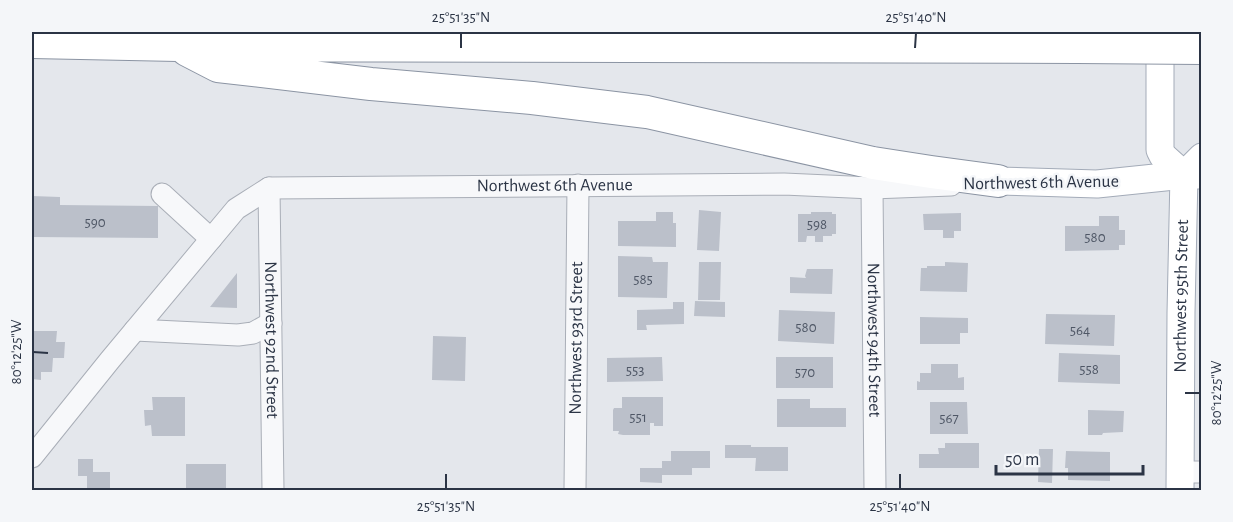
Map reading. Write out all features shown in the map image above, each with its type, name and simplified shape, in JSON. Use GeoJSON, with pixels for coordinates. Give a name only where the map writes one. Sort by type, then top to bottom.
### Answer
{"type":"FeatureCollection","features":[{"type":"Feature","properties":{"kind":"highway"},"geometry":{"type":"LineString","coordinates":[[32,42],[178,45],[1202,48]]}},
{"type":"Feature","properties":{"kind":"highway"},"geometry":{"type":"LineString","coordinates":[[178,45],[218,66],[647,112],[873,163],[998,181]]}},
{"type":"Feature","properties":{"kind":"main road"},"geometry":{"type":"LineString","coordinates":[[1160,32],[1161,150],[1163,156],[1196,169]]}},
{"type":"Feature","properties":{"kind":"main road","name":"Northwest 6th Avenue"},"geometry":{"type":"LineString","coordinates":[[998,181],[1098,184],[1196,169]]}},
{"type":"Feature","properties":{"kind":"main road","name":"Northwest 95th Street"},"geometry":{"type":"LineString","coordinates":[[1187,478],[1196,169]]}},
{"type":"Feature","properties":{"kind":"street","name":"Northwest 6th Avenue"},"geometry":{"type":"LineString","coordinates":[[269,188],[784,184],[872,188],[939,187],[998,181]]}},
{"type":"Feature","properties":{"kind":"street","name":"Northwest 93rd Street"},"geometry":{"type":"LineString","coordinates":[[575,490],[578,185]]}},
{"type":"Feature","properties":{"kind":"street"},"geometry":{"type":"LineString","coordinates":[[32,457],[236,208],[269,188]]}},
{"type":"Feature","properties":{"kind":"street","name":"Northwest 92nd Street"},"geometry":{"type":"LineString","coordinates":[[269,188],[273,490]]}},
{"type":"Feature","properties":{"kind":"street","name":"Northwest 94th Street"},"geometry":{"type":"LineString","coordinates":[[872,188],[875,490]]}},
{"type":"Feature","properties":{"kind":"street"},"geometry":{"type":"LineString","coordinates":[[162,194],[211,239]]}},
{"type":"Feature","properties":{"kind":"street"},"geometry":{"type":"LineString","coordinates":[[135,330],[238,335],[253,333],[271,323]]}},
{"type":"Feature","properties":{"kind":"building"},"geometry":{"type":"Polygon","coordinates":[[[32,196],[60,197],[60,205],[158,206],[158,238],[32,237],[32,196]]]}},
{"type":"Feature","properties":{"kind":"building"},"geometry":{"type":"Polygon","coordinates":[[[699,210],[721,212],[719,251],[697,250],[699,210]]]}},
{"type":"Feature","properties":{"kind":"building"},"geometry":{"type":"Polygon","coordinates":[[[656,212],[673,212],[673,223],[676,223],[676,247],[618,246],[618,221],[656,221],[656,212]]]}},
{"type":"Feature","properties":{"kind":"building"},"geometry":{"type":"Polygon","coordinates":[[[811,212],[836,214],[836,234],[823,236],[823,242],[815,242],[815,236],[807,236],[806,242],[798,242],[798,214],[811,214],[811,212]]]}},
{"type":"Feature","properties":{"kind":"building"},"geometry":{"type":"Polygon","coordinates":[[[961,213],[961,231],[954,231],[954,238],[943,238],[943,230],[924,230],[923,214],[961,213]]]}},
{"type":"Feature","properties":{"kind":"building"},"geometry":{"type":"Polygon","coordinates":[[[1099,216],[1119,216],[1119,230],[1125,230],[1125,245],[1119,245],[1119,250],[1065,251],[1065,226],[1099,226],[1099,216]]]}},
{"type":"Feature","properties":{"kind":"building"},"geometry":{"type":"Polygon","coordinates":[[[618,256],[652,257],[653,262],[668,262],[667,298],[618,297],[618,256]]]}},
{"type":"Feature","properties":{"kind":"building"},"geometry":{"type":"Polygon","coordinates":[[[699,262],[721,262],[720,300],[698,300],[699,262]]]}},
{"type":"Feature","properties":{"kind":"building"},"geometry":{"type":"Polygon","coordinates":[[[945,262],[968,263],[967,292],[920,291],[921,268],[945,266],[945,262]]]}},
{"type":"Feature","properties":{"kind":"building"},"geometry":{"type":"Polygon","coordinates":[[[807,269],[833,269],[832,294],[790,293],[790,277],[806,278],[807,269]]]}},
{"type":"Feature","properties":{"kind":"building"},"geometry":{"type":"Polygon","coordinates":[[[237,273],[237,308],[210,307],[237,273]]]}},
{"type":"Feature","properties":{"kind":"building"},"geometry":{"type":"Polygon","coordinates":[[[695,301],[725,302],[725,317],[694,316],[695,301]]]}},
{"type":"Feature","properties":{"kind":"building"},"geometry":{"type":"Polygon","coordinates":[[[673,302],[684,302],[684,324],[646,325],[647,330],[637,330],[637,310],[673,309],[673,302]]]}},
{"type":"Feature","properties":{"kind":"building"},"geometry":{"type":"Polygon","coordinates":[[[779,310],[835,312],[834,344],[778,341],[779,310]]]}},
{"type":"Feature","properties":{"kind":"building"},"geometry":{"type":"Polygon","coordinates":[[[1046,314],[1115,315],[1114,346],[1045,344],[1046,314]]]}},
{"type":"Feature","properties":{"kind":"building"},"geometry":{"type":"Polygon","coordinates":[[[920,317],[968,318],[968,333],[960,333],[960,344],[920,344],[920,317]]]}},
{"type":"Feature","properties":{"kind":"building"},"geometry":{"type":"Polygon","coordinates":[[[33,331],[57,331],[56,342],[65,342],[64,358],[53,358],[52,372],[41,372],[41,380],[32,379],[33,331]]]}},
{"type":"Feature","properties":{"kind":"building"},"geometry":{"type":"Polygon","coordinates":[[[433,336],[466,337],[465,381],[432,380],[433,336]]]}},
{"type":"Feature","properties":{"kind":"building"},"geometry":{"type":"Polygon","coordinates":[[[1059,353],[1120,355],[1120,384],[1058,382],[1059,353]]]}},
{"type":"Feature","properties":{"kind":"building"},"geometry":{"type":"Polygon","coordinates":[[[662,357],[663,381],[607,382],[607,358],[662,357]]]}},
{"type":"Feature","properties":{"kind":"building"},"geometry":{"type":"Polygon","coordinates":[[[776,357],[833,357],[833,388],[776,388],[776,357]]]}},
{"type":"Feature","properties":{"kind":"building"},"geometry":{"type":"Polygon","coordinates":[[[931,364],[958,364],[958,378],[964,377],[964,390],[917,390],[920,373],[931,373],[931,364]]]}},
{"type":"Feature","properties":{"kind":"building"},"geometry":{"type":"Polygon","coordinates":[[[152,397],[185,397],[185,436],[152,436],[151,425],[145,426],[144,410],[153,410],[152,397]]]}},
{"type":"Feature","properties":{"kind":"building"},"geometry":{"type":"Polygon","coordinates":[[[622,397],[663,397],[663,426],[654,426],[654,423],[650,423],[650,435],[623,435],[618,434],[619,431],[613,431],[613,410],[622,408],[622,397]]]}},
{"type":"Feature","properties":{"kind":"building"},"geometry":{"type":"Polygon","coordinates":[[[777,399],[810,399],[810,408],[846,408],[846,427],[777,427],[777,399]]]}},
{"type":"Feature","properties":{"kind":"building"},"geometry":{"type":"Polygon","coordinates":[[[930,402],[967,402],[968,434],[930,434],[930,402]]]}},
{"type":"Feature","properties":{"kind":"building"},"geometry":{"type":"Polygon","coordinates":[[[1088,410],[1124,411],[1123,432],[1088,435],[1088,410]]]}},
{"type":"Feature","properties":{"kind":"building"},"geometry":{"type":"Polygon","coordinates":[[[945,443],[979,443],[979,468],[919,468],[919,454],[939,454],[938,448],[945,448],[945,443]]]}},
{"type":"Feature","properties":{"kind":"building"},"geometry":{"type":"Polygon","coordinates":[[[725,445],[788,447],[788,471],[755,471],[756,458],[725,458],[725,445]]]}},
{"type":"Feature","properties":{"kind":"building"},"geometry":{"type":"Polygon","coordinates":[[[1039,449],[1053,449],[1052,483],[1038,482],[1039,449]]]}},
{"type":"Feature","properties":{"kind":"building"},"geometry":{"type":"Polygon","coordinates":[[[671,451],[710,451],[710,468],[692,468],[692,475],[662,475],[662,483],[640,482],[640,468],[662,468],[662,461],[671,461],[671,451]]]}},
{"type":"Feature","properties":{"kind":"building"},"geometry":{"type":"Polygon","coordinates":[[[1066,451],[1110,452],[1110,481],[1068,480],[1068,468],[1065,468],[1066,451]]]}},
{"type":"Feature","properties":{"kind":"building"},"geometry":{"type":"Polygon","coordinates":[[[78,459],[93,459],[93,472],[110,472],[110,490],[87,490],[87,476],[78,476],[78,459]]]}},
{"type":"Feature","properties":{"kind":"building"},"geometry":{"type":"Polygon","coordinates":[[[186,464],[226,464],[226,490],[186,490],[186,464]]]}}]}
